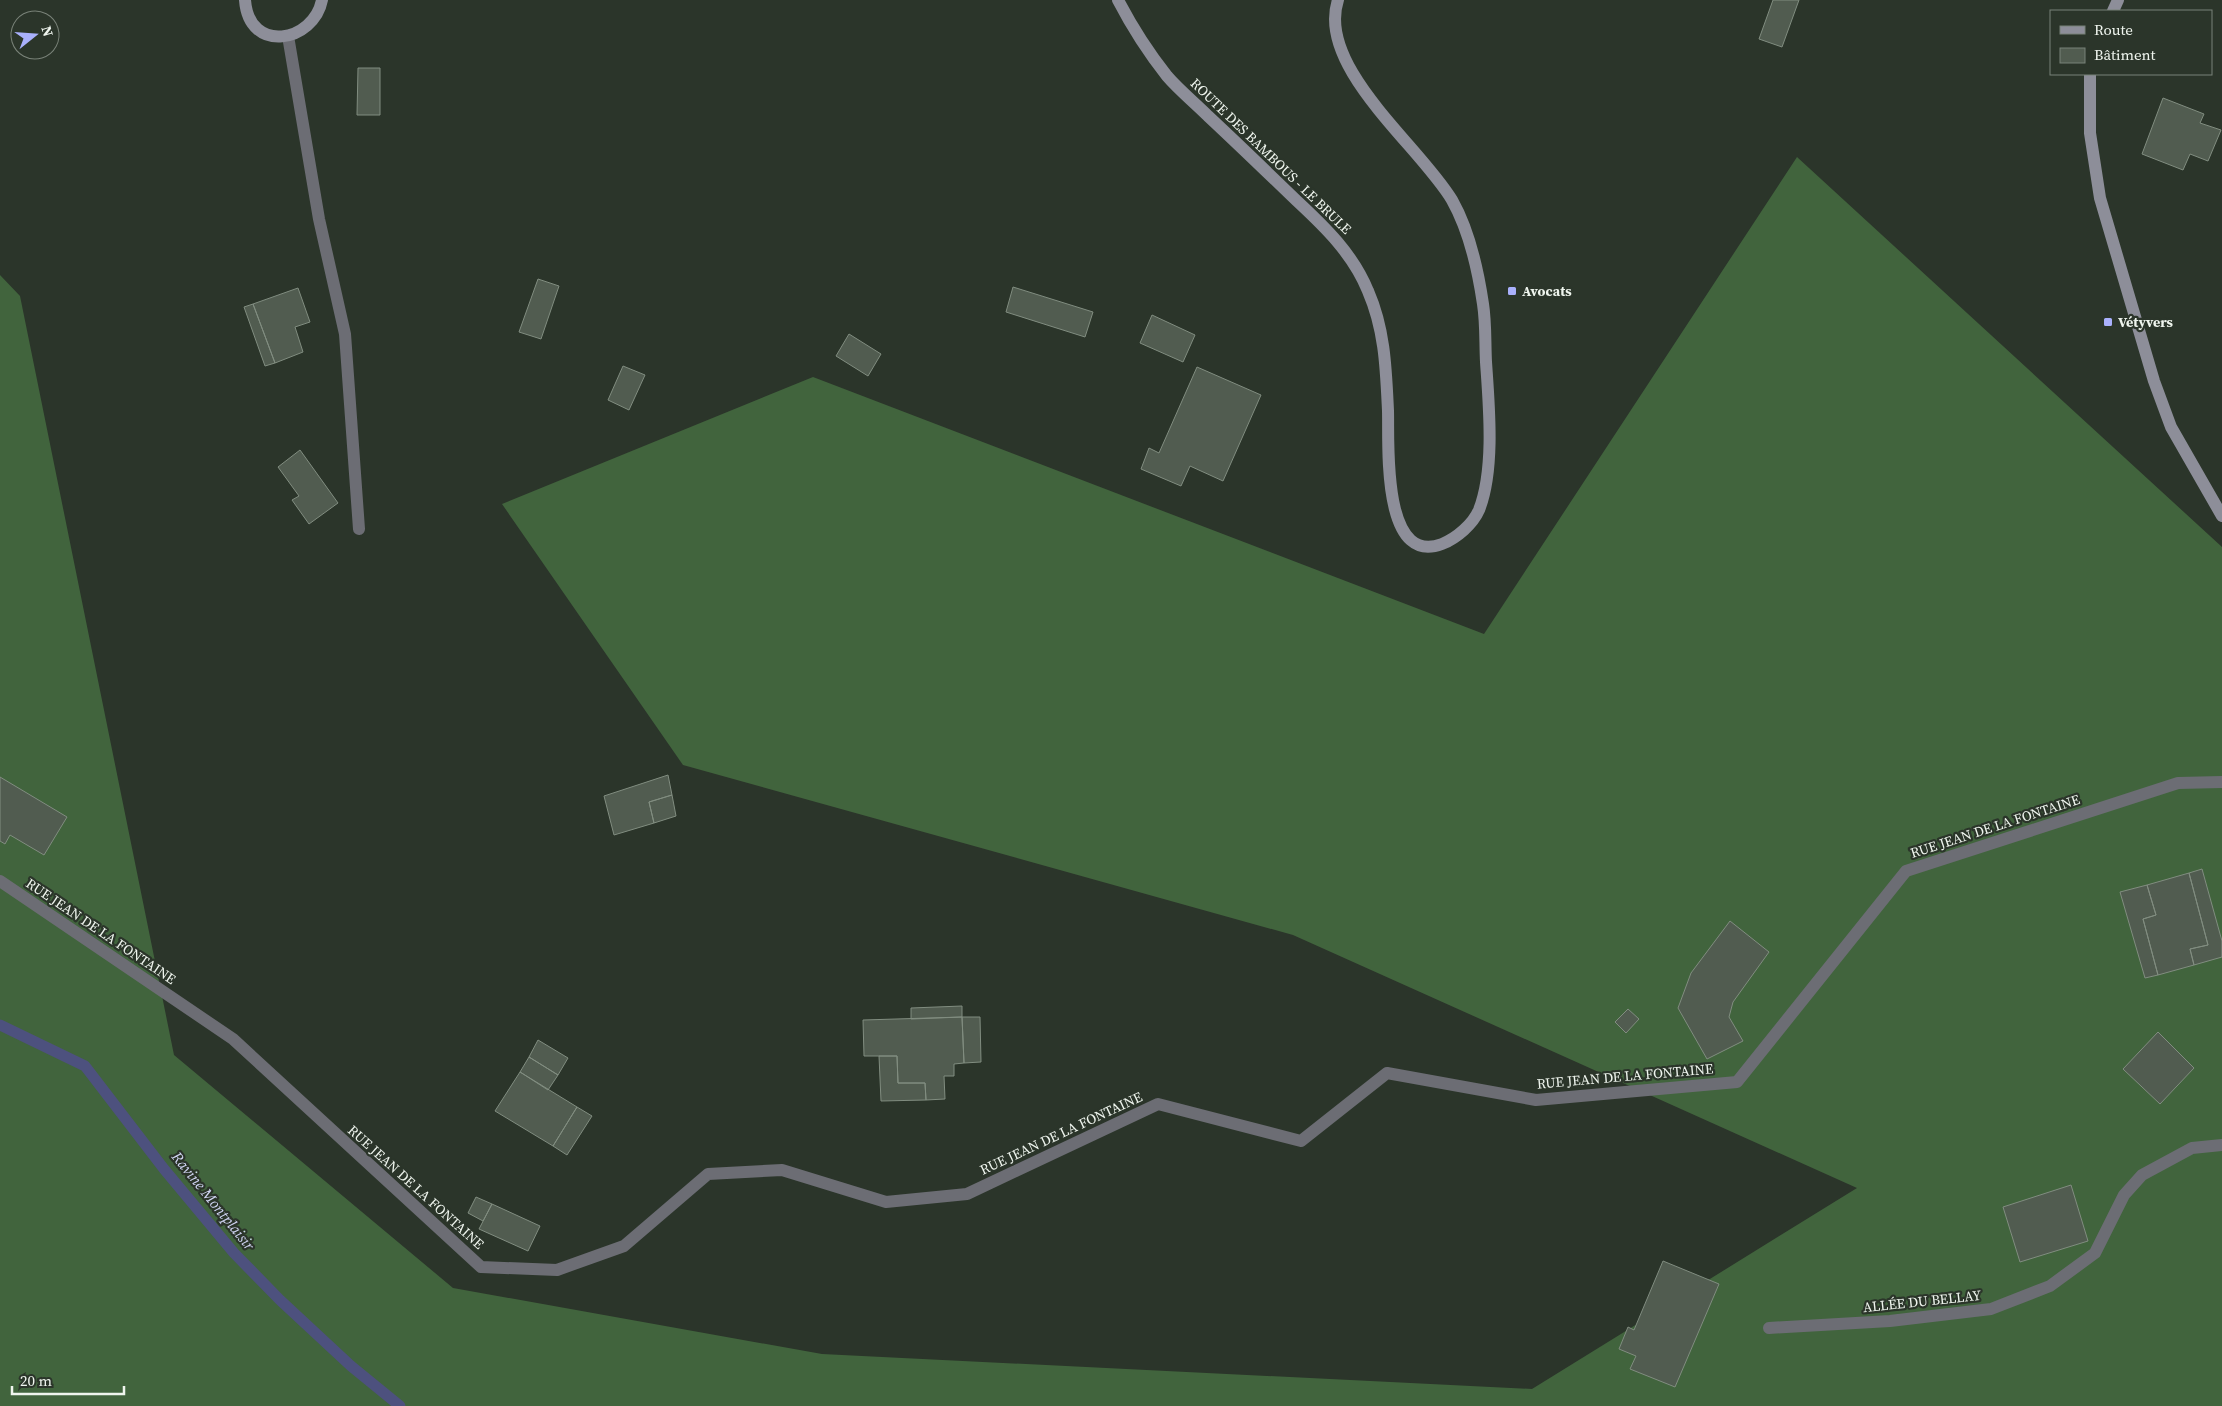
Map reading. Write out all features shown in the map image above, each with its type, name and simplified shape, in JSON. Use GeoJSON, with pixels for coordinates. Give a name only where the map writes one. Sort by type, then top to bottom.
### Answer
{"type":"FeatureCollection","features":[{"type":"Feature","properties":{"kind":"main road"},"geometry":{"type":"LineString","coordinates":[[245,0],[246,11],[257,29],[271,38],[288,36],[308,24],[322,0]]}},
{"type":"Feature","properties":{"kind":"main road","name":"ROUTE DES BAMBOUS - LE BRULE"},"geometry":{"type":"LineString","coordinates":[[1118,0],[1137,34],[1168,78],[1321,223],[1347,252],[1367,288],[1380,324],[1386,363],[1390,480],[1396,518],[1406,534],[1417,544],[1431,547],[1463,532],[1479,511],[1487,472],[1490,423],[1483,304],[1469,242],[1453,201],[1430,169],[1388,121],[1350,69],[1336,32],[1335,11],[1338,0]]}},
{"type":"Feature","properties":{"kind":"main road"},"geometry":{"type":"LineString","coordinates":[[2090,75],[2090,133],[2100,198],[2151,372],[2171,427],[2222,516]]}},
{"type":"Feature","properties":{"kind":"street"},"geometry":{"type":"LineString","coordinates":[[288,36],[319,219],[346,334],[359,529]]}},
{"type":"Feature","properties":{"kind":"street","name":"RUE JEAN DE LA FONTAINE"},"geometry":{"type":"LineString","coordinates":[[0,880],[233,1039],[481,1266],[557,1270],[624,1246],[708,1174],[782,1170],[886,1202],[967,1194],[1158,1104],[1301,1141],[1387,1072],[1536,1100],[1737,1082],[1906,871],[2178,783],[2222,782]]}},
{"type":"Feature","properties":{"kind":"street","name":"ALLÉE DU BELLAY"},"geometry":{"type":"LineString","coordinates":[[1769,1328],[1890,1321],[1991,1309],[2050,1286],[2095,1253],[2124,1196],[2142,1175],[2192,1148],[2222,1145]]}},
{"type":"Feature","properties":{"kind":"green space"},"geometry":{"type":"Polygon","coordinates":[[[1797,157],[2222,547],[2222,1406],[0,1406],[0,275],[20,296],[174,1055],[453,1288],[822,1354],[1532,1389],[1857,1188],[1293,935],[683,765],[502,504],[813,377],[1484,634],[1797,157]]]}},
{"type":"Feature","properties":{"kind":"building"},"geometry":{"type":"Polygon","coordinates":[[[1773,0],[1799,0],[1782,47],[1759,39],[1773,0]]]}},
{"type":"Feature","properties":{"kind":"building"},"geometry":{"type":"Polygon","coordinates":[[[358,68],[380,68],[380,115],[357,115],[358,68]]]}},
{"type":"Feature","properties":{"kind":"building"},"geometry":{"type":"Polygon","coordinates":[[[2163,98],[2204,114],[2200,123],[2221,130],[2208,161],[2190,154],[2183,170],[2142,154],[2163,98]]]}},
{"type":"Feature","properties":{"kind":"building"},"geometry":{"type":"Polygon","coordinates":[[[538,279],[559,286],[541,339],[519,332],[538,279]]]}},
{"type":"Feature","properties":{"kind":"building"},"geometry":{"type":"Polygon","coordinates":[[[1013,287],[1093,312],[1085,337],[1006,312],[1013,287]]]}},
{"type":"Feature","properties":{"kind":"building"},"geometry":{"type":"Polygon","coordinates":[[[298,288],[310,322],[295,327],[303,352],[275,363],[253,304],[298,288]]]}},
{"type":"Feature","properties":{"kind":"building"},"geometry":{"type":"Polygon","coordinates":[[[253,304],[275,363],[265,366],[244,307],[253,304]]]}},
{"type":"Feature","properties":{"kind":"building"},"geometry":{"type":"Polygon","coordinates":[[[1152,315],[1195,335],[1183,362],[1140,343],[1152,315]]]}},
{"type":"Feature","properties":{"kind":"building"},"geometry":{"type":"Polygon","coordinates":[[[849,334],[881,354],[868,376],[836,356],[849,334]]]}},
{"type":"Feature","properties":{"kind":"building"},"geometry":{"type":"Polygon","coordinates":[[[623,366],[645,375],[629,410],[608,400],[623,366]]]}},
{"type":"Feature","properties":{"kind":"building"},"geometry":{"type":"Polygon","coordinates":[[[1197,367],[1261,395],[1223,481],[1190,466],[1181,486],[1141,469],[1149,448],[1159,453],[1197,367]]]}},
{"type":"Feature","properties":{"kind":"building"},"geometry":{"type":"Polygon","coordinates":[[[300,450],[338,503],[309,524],[292,500],[299,496],[278,467],[300,450]]]}},
{"type":"Feature","properties":{"kind":"building"},"geometry":{"type":"Polygon","coordinates":[[[668,775],[672,795],[649,802],[654,823],[614,835],[604,796],[668,775]]]}},
{"type":"Feature","properties":{"kind":"building"},"geometry":{"type":"Polygon","coordinates":[[[0,777],[67,817],[44,855],[10,835],[5,844],[0,841],[0,777]]]}},
{"type":"Feature","properties":{"kind":"building"},"geometry":{"type":"Polygon","coordinates":[[[672,795],[676,816],[654,823],[649,802],[672,795]]]}},
{"type":"Feature","properties":{"kind":"building"},"geometry":{"type":"Polygon","coordinates":[[[2202,869],[2222,941],[2222,957],[2194,965],[2190,949],[2208,945],[2189,873],[2202,869]]]}},
{"type":"Feature","properties":{"kind":"building"},"geometry":{"type":"Polygon","coordinates":[[[2189,873],[2208,945],[2190,949],[2194,965],[2158,975],[2143,919],[2156,915],[2147,885],[2189,873]]]}},
{"type":"Feature","properties":{"kind":"building"},"geometry":{"type":"Polygon","coordinates":[[[2147,885],[2156,915],[2143,919],[2158,975],[2145,978],[2120,892],[2147,885]]]}},
{"type":"Feature","properties":{"kind":"building"},"geometry":{"type":"Polygon","coordinates":[[[1730,921],[1769,952],[1733,1002],[1729,1017],[1743,1041],[1707,1059],[1678,1008],[1691,973],[1730,921]]]}},
{"type":"Feature","properties":{"kind":"building"},"geometry":{"type":"Polygon","coordinates":[[[962,1006],[962,1017],[911,1019],[911,1008],[962,1006]]]}},
{"type":"Feature","properties":{"kind":"building"},"geometry":{"type":"Polygon","coordinates":[[[1628,1009],[1639,1019],[1626,1033],[1615,1022],[1628,1009]]]}},
{"type":"Feature","properties":{"kind":"building"},"geometry":{"type":"Polygon","coordinates":[[[962,1017],[964,1063],[954,1064],[954,1076],[944,1076],[945,1099],[926,1100],[925,1083],[898,1083],[897,1056],[864,1056],[863,1020],[962,1017]]]}},
{"type":"Feature","properties":{"kind":"building"},"geometry":{"type":"Polygon","coordinates":[[[962,1017],[980,1017],[981,1062],[964,1063],[962,1017]]]}},
{"type":"Feature","properties":{"kind":"building"},"geometry":{"type":"Polygon","coordinates":[[[2158,1032],[2194,1068],[2160,1104],[2123,1069],[2158,1032]]]}},
{"type":"Feature","properties":{"kind":"building"},"geometry":{"type":"Polygon","coordinates":[[[538,1040],[568,1058],[558,1075],[529,1057],[538,1040]]]}},
{"type":"Feature","properties":{"kind":"building"},"geometry":{"type":"Polygon","coordinates":[[[879,1056],[897,1056],[898,1083],[925,1083],[926,1100],[881,1101],[879,1056]]]}},
{"type":"Feature","properties":{"kind":"building"},"geometry":{"type":"Polygon","coordinates":[[[529,1057],[558,1075],[548,1090],[520,1072],[529,1057]]]}},
{"type":"Feature","properties":{"kind":"building"},"geometry":{"type":"Polygon","coordinates":[[[520,1072],[577,1107],[553,1146],[495,1111],[520,1072]]]}},
{"type":"Feature","properties":{"kind":"building"},"geometry":{"type":"Polygon","coordinates":[[[577,1107],[592,1116],[567,1155],[553,1146],[577,1107]]]}},
{"type":"Feature","properties":{"kind":"building"},"geometry":{"type":"Polygon","coordinates":[[[2071,1185],[2088,1241],[2020,1262],[2003,1207],[2071,1185]]]}},
{"type":"Feature","properties":{"kind":"building"},"geometry":{"type":"Polygon","coordinates":[[[476,1197],[492,1204],[483,1221],[468,1213],[476,1197]]]}},
{"type":"Feature","properties":{"kind":"building"},"geometry":{"type":"Polygon","coordinates":[[[492,1204],[540,1226],[528,1251],[479,1229],[492,1204]]]}},
{"type":"Feature","properties":{"kind":"building"},"geometry":{"type":"Polygon","coordinates":[[[1663,1261],[1719,1284],[1675,1387],[1630,1369],[1636,1356],[1619,1349],[1628,1327],[1634,1330],[1663,1261]]]}},
{"type":"Feature","properties":{"kind":"waterway","name":"Ravine Montplaisir"},"geometry":{"type":"LineString","coordinates":[[0,1025],[85,1066],[164,1169],[234,1253],[280,1300],[351,1366],[400,1406]]}},
{"type":"Feature","properties":{"kind":"place","name":"Avocats"},"geometry":{"type":"Point","coordinates":[1512,291]}},
{"type":"Feature","properties":{"kind":"place","name":"Vétyvers"},"geometry":{"type":"Point","coordinates":[2108,322]}}]}
